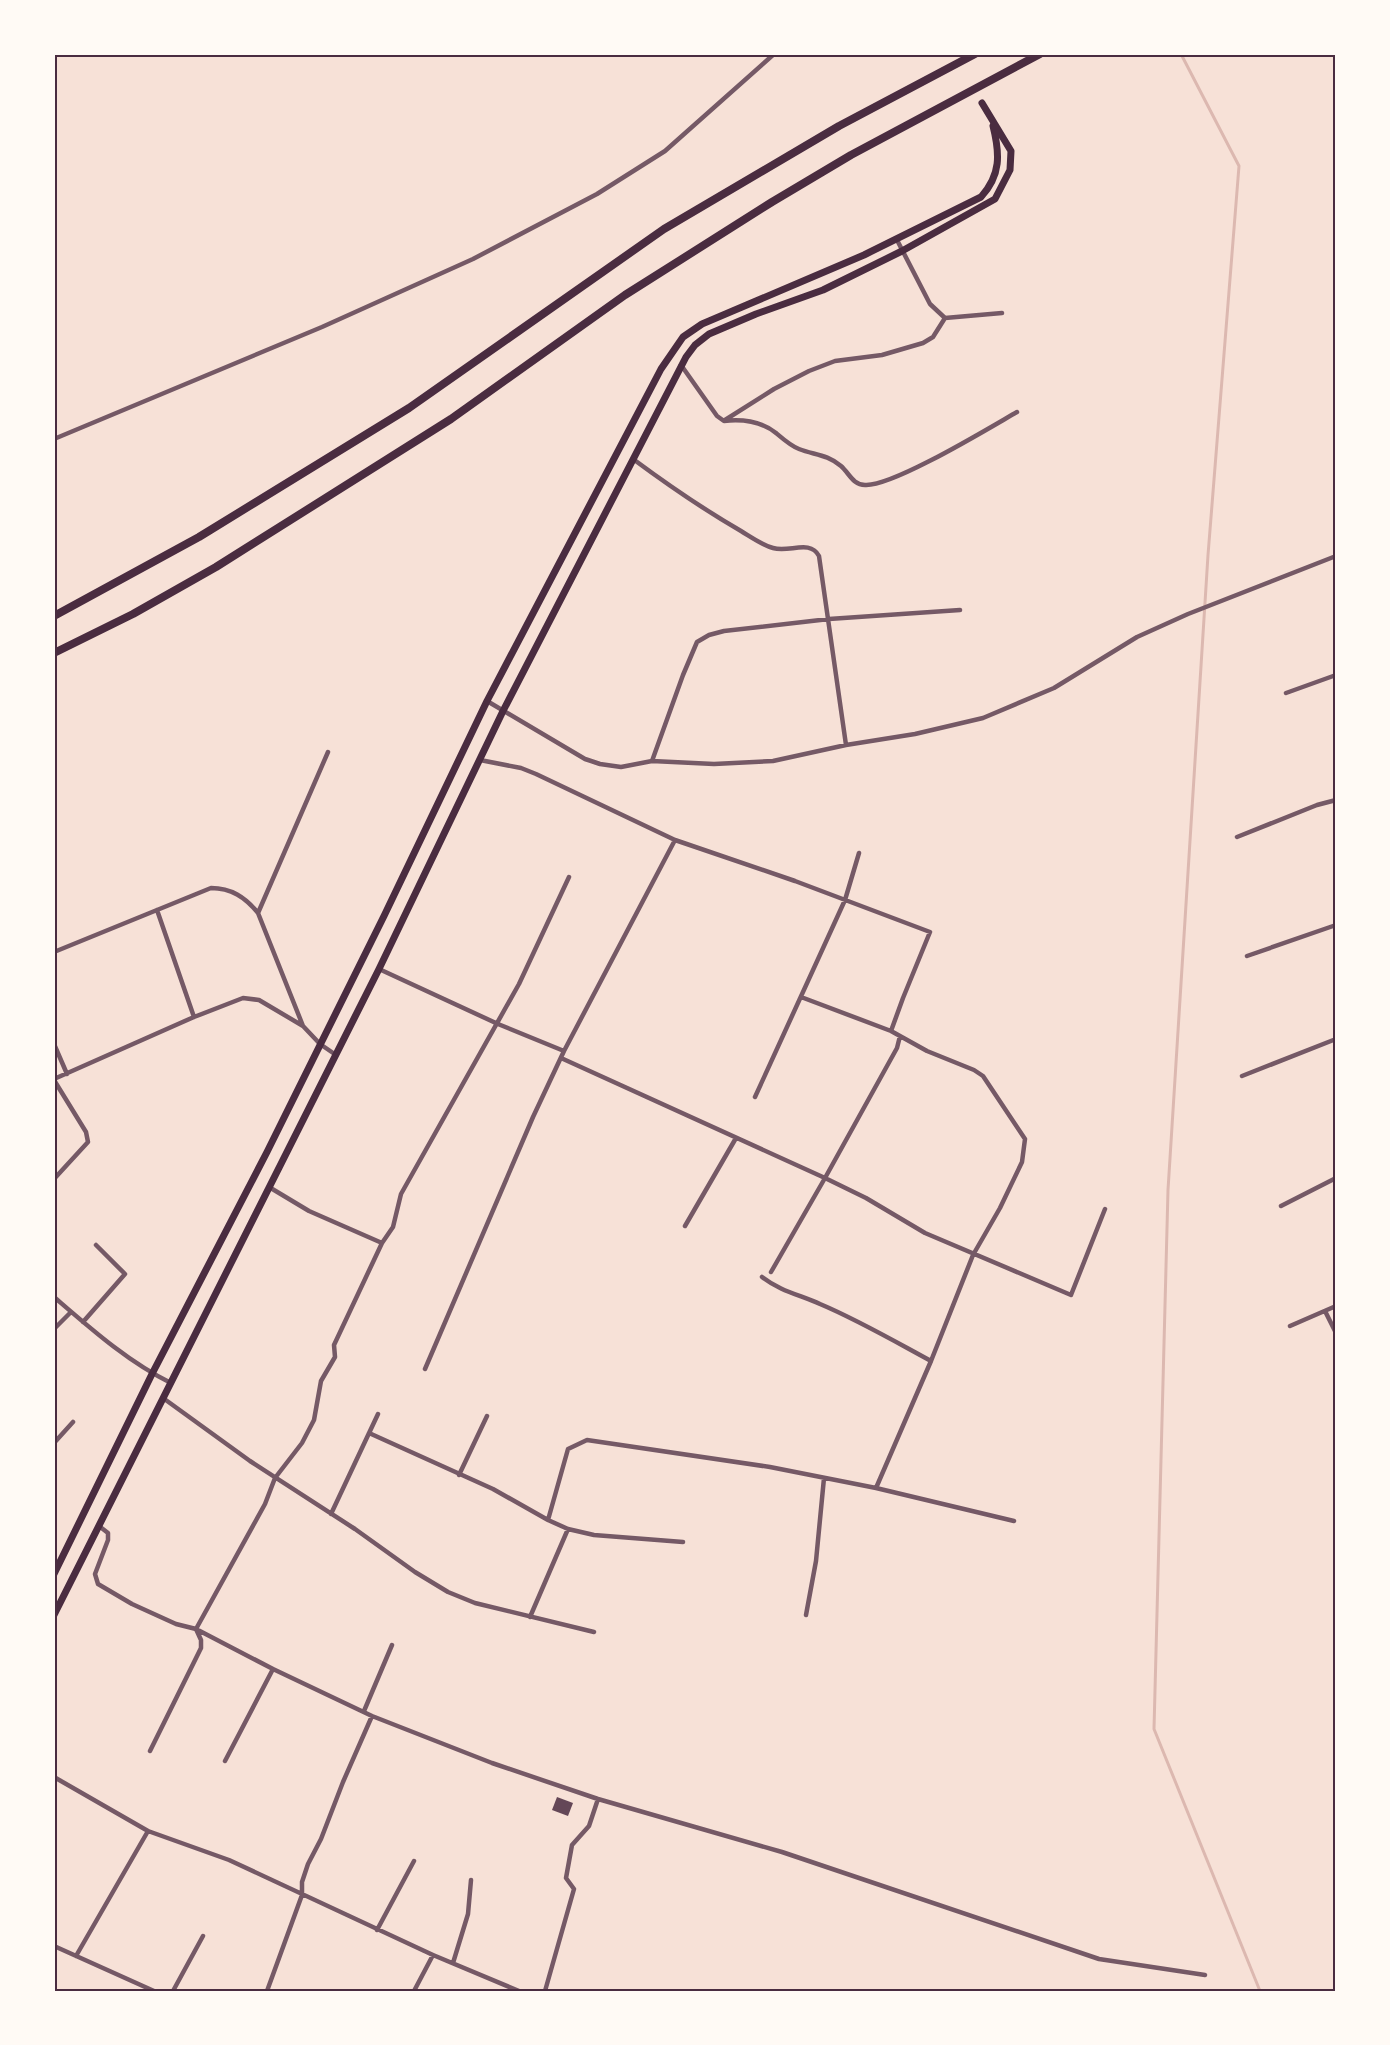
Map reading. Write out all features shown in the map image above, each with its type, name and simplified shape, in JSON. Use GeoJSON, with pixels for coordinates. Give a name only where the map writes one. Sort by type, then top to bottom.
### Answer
{"type":"FeatureCollection","features":[{"type":"Feature","properties":{"kind":"highway"},"geometry":{"type":"LineString","coordinates":[[54,616],[200,537],[399,415],[664,229],[839,126],[975,54]]}},
{"type":"Feature","properties":{"kind":"highway"},"geometry":{"type":"LineString","coordinates":[[54,652],[133,614],[216,567],[451,419],[625,295],[772,202],[851,155],[1040,54]]}},
{"type":"Feature","properties":{"kind":"main road"},"geometry":{"type":"LineString","coordinates":[[54,1615],[379,969],[503,711],[681,365],[695,345],[709,334],[823,290],[902,251],[995,199],[1010,170],[1011,151],[982,103]]}},
{"type":"Feature","properties":{"kind":"main road"},"geometry":{"type":"LineString","coordinates":[[54,1574],[152,1374],[267,1152],[487,701],[651,387],[683,338],[702,324],[719,315],[809,280],[897,240],[981,197],[990,186],[998,168],[998,144],[991,118]]}},
{"type":"Feature","properties":{"kind":"street"},"geometry":{"type":"LineString","coordinates":[[54,439],[322,327],[473,259],[597,194],[665,151],[774,54]]}},
{"type":"Feature","properties":{"kind":"street"},"geometry":{"type":"LineString","coordinates":[[897,240],[930,304],[945,318],[1002,314]]}},
{"type":"Feature","properties":{"kind":"street"},"geometry":{"type":"LineString","coordinates":[[724,421],[774,389],[809,371],[835,361],[882,355],[923,343],[933,337],[945,318]]}},
{"type":"Feature","properties":{"kind":"street"},"geometry":{"type":"LineString","coordinates":[[681,365],[717,416],[724,421],[736,420],[763,425],[800,449],[812,451],[842,466],[856,483],[868,485],[904,474],[1017,412]]}},
{"type":"Feature","properties":{"kind":"street"},"geometry":{"type":"LineString","coordinates":[[633,459],[704,510],[770,548],[783,550],[809,546],[816,550],[819,556],[829,619],[846,745]]}},
{"type":"Feature","properties":{"kind":"street"},"geometry":{"type":"LineString","coordinates":[[487,701],[585,759],[600,764],[621,767],[652,761],[714,764],[773,761],[846,745],[915,734],[983,718],[1054,688],[1137,637],[1296,570],[1336,556]]}},
{"type":"Feature","properties":{"kind":"street"},"geometry":{"type":"LineString","coordinates":[[652,761],[697,642],[709,635],[829,619],[960,610]]}},
{"type":"Feature","properties":{"kind":"street"},"geometry":{"type":"LineString","coordinates":[[1286,693],[1336,675]]}},
{"type":"Feature","properties":{"kind":"street"},"geometry":{"type":"LineString","coordinates":[[258,913],[328,752]]}},
{"type":"Feature","properties":{"kind":"street"},"geometry":{"type":"LineString","coordinates":[[480,760],[521,768],[675,840],[930,932],[891,1031]]}},
{"type":"Feature","properties":{"kind":"street"},"geometry":{"type":"LineString","coordinates":[[1238,837],[1317,805],[1336,800]]}},
{"type":"Feature","properties":{"kind":"street"},"geometry":{"type":"LineString","coordinates":[[425,1369],[533,1117],[564,1051],[675,840]]}},
{"type":"Feature","properties":{"kind":"street"},"geometry":{"type":"LineString","coordinates":[[755,1097],[845,900],[859,853]]}},
{"type":"Feature","properties":{"kind":"street"},"geometry":{"type":"LineString","coordinates":[[196,1629],[265,1504],[276,1479],[302,1443],[314,1420],[321,1381],[335,1357],[334,1345],[382,1243],[396,1220],[401,1194],[498,1023],[529,964],[569,878]]}},
{"type":"Feature","properties":{"kind":"street"},"geometry":{"type":"LineString","coordinates":[[54,952],[211,888],[222,888],[248,901],[258,913],[303,1026]]}},
{"type":"Feature","properties":{"kind":"street"},"geometry":{"type":"LineString","coordinates":[[157,910],[194,1017]]}},
{"type":"Feature","properties":{"kind":"street"},"geometry":{"type":"LineString","coordinates":[[1247,956],[1336,925]]}},
{"type":"Feature","properties":{"kind":"street"},"geometry":{"type":"LineString","coordinates":[[379,969],[564,1051]]}},
{"type":"Feature","properties":{"kind":"street"},"geometry":{"type":"LineString","coordinates":[[801,997],[891,1031],[927,1051],[974,1070],[983,1076],[1025,1139],[1022,1162],[1000,1208],[973,1255],[931,1361],[876,1488]]}},
{"type":"Feature","properties":{"kind":"street"},"geometry":{"type":"LineString","coordinates":[[54,1179],[88,1142],[88,1139],[54,1080],[194,1017],[237,1000],[252,998],[303,1026],[320,1044],[336,1055]]}},
{"type":"Feature","properties":{"kind":"street"},"geometry":{"type":"LineString","coordinates":[[771,1272],[897,1048],[900,1036]]}},
{"type":"Feature","properties":{"kind":"street"},"geometry":{"type":"LineString","coordinates":[[1242,1076],[1336,1039]]}},
{"type":"Feature","properties":{"kind":"street"},"geometry":{"type":"LineString","coordinates":[[54,1044],[67,1074]]}},
{"type":"Feature","properties":{"kind":"street"},"geometry":{"type":"LineString","coordinates":[[561,1058],[825,1178],[866,1198],[925,1233],[1071,1295],[1105,1209]]}},
{"type":"Feature","properties":{"kind":"street"},"geometry":{"type":"LineString","coordinates":[[686,1226],[736,1138]]}},
{"type":"Feature","properties":{"kind":"street"},"geometry":{"type":"LineString","coordinates":[[1281,1206],[1336,1178]]}},
{"type":"Feature","properties":{"kind":"street"},"geometry":{"type":"LineString","coordinates":[[269,1187],[309,1211],[382,1243]]}},
{"type":"Feature","properties":{"kind":"street"},"geometry":{"type":"LineString","coordinates":[[83,1322],[125,1274],[96,1245]]}},
{"type":"Feature","properties":{"kind":"street"},"geometry":{"type":"LineString","coordinates":[[762,1278],[775,1288],[819,1304],[931,1361]]}},
{"type":"Feature","properties":{"kind":"street"},"geometry":{"type":"LineString","coordinates":[[54,1297],[152,1374],[171,1383]]}},
{"type":"Feature","properties":{"kind":"street"},"geometry":{"type":"LineString","coordinates":[[1290,1326],[1336,1305]]}},
{"type":"Feature","properties":{"kind":"street"},"geometry":{"type":"LineString","coordinates":[[1324,1311],[1336,1333]]}},
{"type":"Feature","properties":{"kind":"street"},"geometry":{"type":"LineString","coordinates":[[54,1329],[71,1312]]}},
{"type":"Feature","properties":{"kind":"street"},"geometry":{"type":"LineString","coordinates":[[164,1398],[276,1479],[448,1592],[475,1603],[594,1632]]}},
{"type":"Feature","properties":{"kind":"street"},"geometry":{"type":"LineString","coordinates":[[331,1514],[378,1414]]}},
{"type":"Feature","properties":{"kind":"street"},"geometry":{"type":"LineString","coordinates":[[459,1475],[487,1416]]}},
{"type":"Feature","properties":{"kind":"street"},"geometry":{"type":"LineString","coordinates":[[54,1443],[73,1422]]}},
{"type":"Feature","properties":{"kind":"street"},"geometry":{"type":"LineString","coordinates":[[369,1433],[493,1489],[548,1520],[568,1528],[594,1535],[683,1542]]}},
{"type":"Feature","properties":{"kind":"street"},"geometry":{"type":"LineString","coordinates":[[548,1520],[568,1449],[587,1440],[770,1467],[876,1488],[1014,1521]]}},
{"type":"Feature","properties":{"kind":"street"},"geometry":{"type":"LineString","coordinates":[[806,1615],[816,1561],[824,1478]]}},
{"type":"Feature","properties":{"kind":"street"},"geometry":{"type":"LineString","coordinates":[[99,1526],[108,1533],[108,1540],[95,1574],[98,1584],[132,1604],[168,1620],[196,1629],[372,1716],[492,1763],[598,1799],[782,1852],[1099,1959],[1205,1975]]}},
{"type":"Feature","properties":{"kind":"street"},"geometry":{"type":"LineString","coordinates":[[530,1617],[568,1528]]}},
{"type":"Feature","properties":{"kind":"street"},"geometry":{"type":"LineString","coordinates":[[150,1751],[201,1648],[201,1640],[196,1629]]}},
{"type":"Feature","properties":{"kind":"street"},"geometry":{"type":"LineString","coordinates":[[364,1711],[392,1645]]}},
{"type":"Feature","properties":{"kind":"street"},"geometry":{"type":"LineString","coordinates":[[225,1761],[273,1669]]}},
{"type":"Feature","properties":{"kind":"street"},"geometry":{"type":"LineString","coordinates":[[267,1991],[302,1895],[302,1882],[308,1864],[321,1839],[372,1716]]}},
{"type":"Feature","properties":{"kind":"street"},"geometry":{"type":"LineString","coordinates":[[54,1777],[148,1831],[228,1860],[377,1930],[519,1991]]}},
{"type":"Feature","properties":{"kind":"street"},"geometry":{"type":"LineString","coordinates":[[545,1991],[574,1889],[566,1878],[572,1845],[589,1826],[598,1799]]}},
{"type":"Feature","properties":{"kind":"street"},"geometry":{"type":"LineString","coordinates":[[76,1956],[148,1831]]}},
{"type":"Feature","properties":{"kind":"street"},"geometry":{"type":"LineString","coordinates":[[377,1930],[414,1860]]}},
{"type":"Feature","properties":{"kind":"street"},"geometry":{"type":"LineString","coordinates":[[453,1963],[468,1914],[471,1880]]}},
{"type":"Feature","properties":{"kind":"street"},"geometry":{"type":"LineString","coordinates":[[172,1991],[203,1936]]}},
{"type":"Feature","properties":{"kind":"street"},"geometry":{"type":"LineString","coordinates":[[54,1946],[154,1991]]}},
{"type":"Feature","properties":{"kind":"street"},"geometry":{"type":"LineString","coordinates":[[414,1991],[433,1955]]}},
{"type":"Feature","properties":{"kind":"street"},"geometry":{"type":"LineString","coordinates":[[134,1991],[138,1983]]}},
{"type":"Feature","properties":{"kind":"building"},"geometry":{"type":"Polygon","coordinates":[[[557,1797],[573,1803],[568,1816],[552,1810],[557,1797]]]}},
{"type":"Feature","properties":{"kind":"waterway"},"geometry":{"type":"LineString","coordinates":[[1181,54],[1239,166],[1208,555],[1168,1190],[1154,1729],[1260,1991]]}}]}
